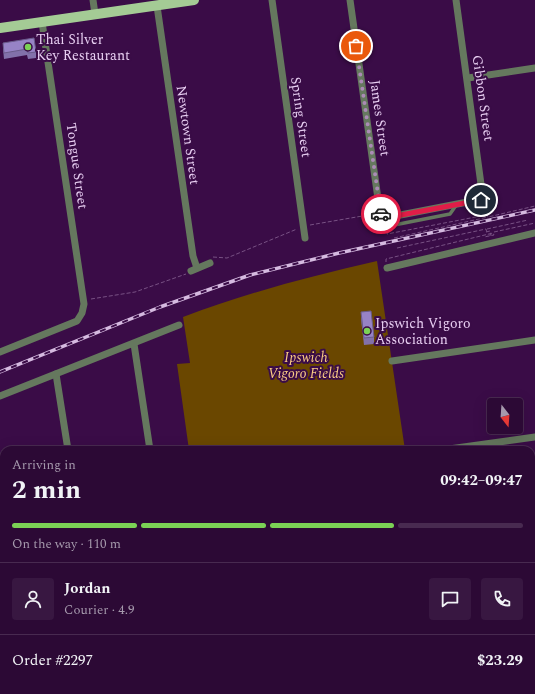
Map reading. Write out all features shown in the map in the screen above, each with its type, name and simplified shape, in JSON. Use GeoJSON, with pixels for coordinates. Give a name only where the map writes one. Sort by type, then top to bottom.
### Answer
{"type":"FeatureCollection","features":[{"type":"Feature","properties":{"kind":"main road"},"geometry":{"type":"LineString","coordinates":[[0,28],[194,0]]}},
{"type":"Feature","properties":{"kind":"street"},"geometry":{"type":"LineString","coordinates":[[93,0],[95,14]]}},
{"type":"Feature","properties":{"kind":"street","name":"Spring Street"},"geometry":{"type":"LineString","coordinates":[[272,0],[305,238]]}},
{"type":"Feature","properties":{"kind":"street","name":"James Street"},"geometry":{"type":"LineString","coordinates":[[350,0],[378,215]]}},
{"type":"Feature","properties":{"kind":"street","name":"Gibbon Street"},"geometry":{"type":"LineString","coordinates":[[456,0],[468,78],[483,199],[457,204]]}},
{"type":"Feature","properties":{"kind":"street","name":"Newtown Street"},"geometry":{"type":"LineString","coordinates":[[157,6],[193,256],[192,270]]}},
{"type":"Feature","properties":{"kind":"street","name":"Tongue Street"},"geometry":{"type":"LineString","coordinates":[[0,352],[77,321],[82,313],[83,300],[42,22]]}},
{"type":"Feature","properties":{"kind":"street"},"geometry":{"type":"LineString","coordinates":[[468,78],[535,68]]}},
{"type":"Feature","properties":{"kind":"street"},"geometry":{"type":"LineString","coordinates":[[378,215],[385,218],[457,204]]}},
{"type":"Feature","properties":{"kind":"street"},"geometry":{"type":"LineString","coordinates":[[387,268],[535,233]]}},
{"type":"Feature","properties":{"kind":"street"},"geometry":{"type":"LineString","coordinates":[[192,270],[210,260]]}},
{"type":"Feature","properties":{"kind":"street"},"geometry":{"type":"LineString","coordinates":[[0,396],[179,325]]}},
{"type":"Feature","properties":{"kind":"street"},"geometry":{"type":"LineString","coordinates":[[392,361],[535,340]]}},
{"type":"Feature","properties":{"kind":"street"},"geometry":{"type":"LineString","coordinates":[[134,344],[149,446]]}},
{"type":"Feature","properties":{"kind":"street"},"geometry":{"type":"LineString","coordinates":[[56,374],[67,446]]}},
{"type":"Feature","properties":{"kind":"street"},"geometry":{"type":"LineString","coordinates":[[471,446],[535,437]]}},
{"type":"Feature","properties":{"kind":"lane"},"geometry":{"type":"LineString","coordinates":[[378,215],[384,226],[388,226],[450,214],[457,204]]}},
{"type":"Feature","properties":{"kind":"path"},"geometry":{"type":"LineString","coordinates":[[394,238],[535,206]]}},
{"type":"Feature","properties":{"kind":"path"},"geometry":{"type":"LineString","coordinates":[[480,211],[486,210],[488,217]]}},
{"type":"Feature","properties":{"kind":"path"},"geometry":{"type":"LineString","coordinates":[[388,226],[387,234],[486,213]]}},
{"type":"Feature","properties":{"kind":"path"},"geometry":{"type":"LineString","coordinates":[[309,226],[378,215]]}},
{"type":"Feature","properties":{"kind":"path"},"geometry":{"type":"LineString","coordinates":[[397,248],[528,220]]}},
{"type":"Feature","properties":{"kind":"path"},"geometry":{"type":"LineString","coordinates":[[387,268],[386,259],[535,223]]}},
{"type":"Feature","properties":{"kind":"path"},"geometry":{"type":"LineString","coordinates":[[210,260],[227,258],[299,228]]}},
{"type":"Feature","properties":{"kind":"path"},"geometry":{"type":"LineString","coordinates":[[486,230],[487,234]]}},
{"type":"Feature","properties":{"kind":"path"},"geometry":{"type":"LineString","coordinates":[[484,237],[494,235],[493,233]]}},
{"type":"Feature","properties":{"kind":"path"},"geometry":{"type":"LineString","coordinates":[[83,300],[135,292],[186,274],[192,270]]}},
{"type":"Feature","properties":{"kind":"green space","name":"Ipswich Vigoro Fields"},"geometry":{"type":"Polygon","coordinates":[[[377,261],[404,446],[188,446],[177,364],[190,363],[183,317],[231,300],[377,261]]]}},
{"type":"Feature","properties":{"kind":"building"},"geometry":{"type":"Polygon","coordinates":[[[34,38],[36,52],[28,53],[27,49],[4,53],[3,43],[34,38]]]}},
{"type":"Feature","properties":{"kind":"building","name":"Ipswich Vigoro Association"},"geometry":{"type":"Polygon","coordinates":[[[371,311],[374,337],[364,338],[361,312],[371,311]]]}},
{"type":"Feature","properties":{"kind":"railway"},"geometry":{"type":"LineString","coordinates":[[0,372],[160,307],[250,275],[339,253],[535,210]]}},
{"type":"Feature","properties":{"kind":"way so far"},"geometry":{"type":"LineString","coordinates":[[356,46],[381,214]]}},
{"type":"Feature","properties":{"kind":"place","name":"Thai Silver Key Restaurant"},"geometry":{"type":"Point","coordinates":[28,47]}},
{"type":"Feature","properties":{"kind":"place","name":"Ipswich Vigoro Association"},"geometry":{"type":"Point","coordinates":[367,331]}},
{"type":"Feature","properties":{"kind":"route"},"geometry":{"type":"LineString","coordinates":[[381,214],[381,216],[385,218],[481,200]]}}]}
